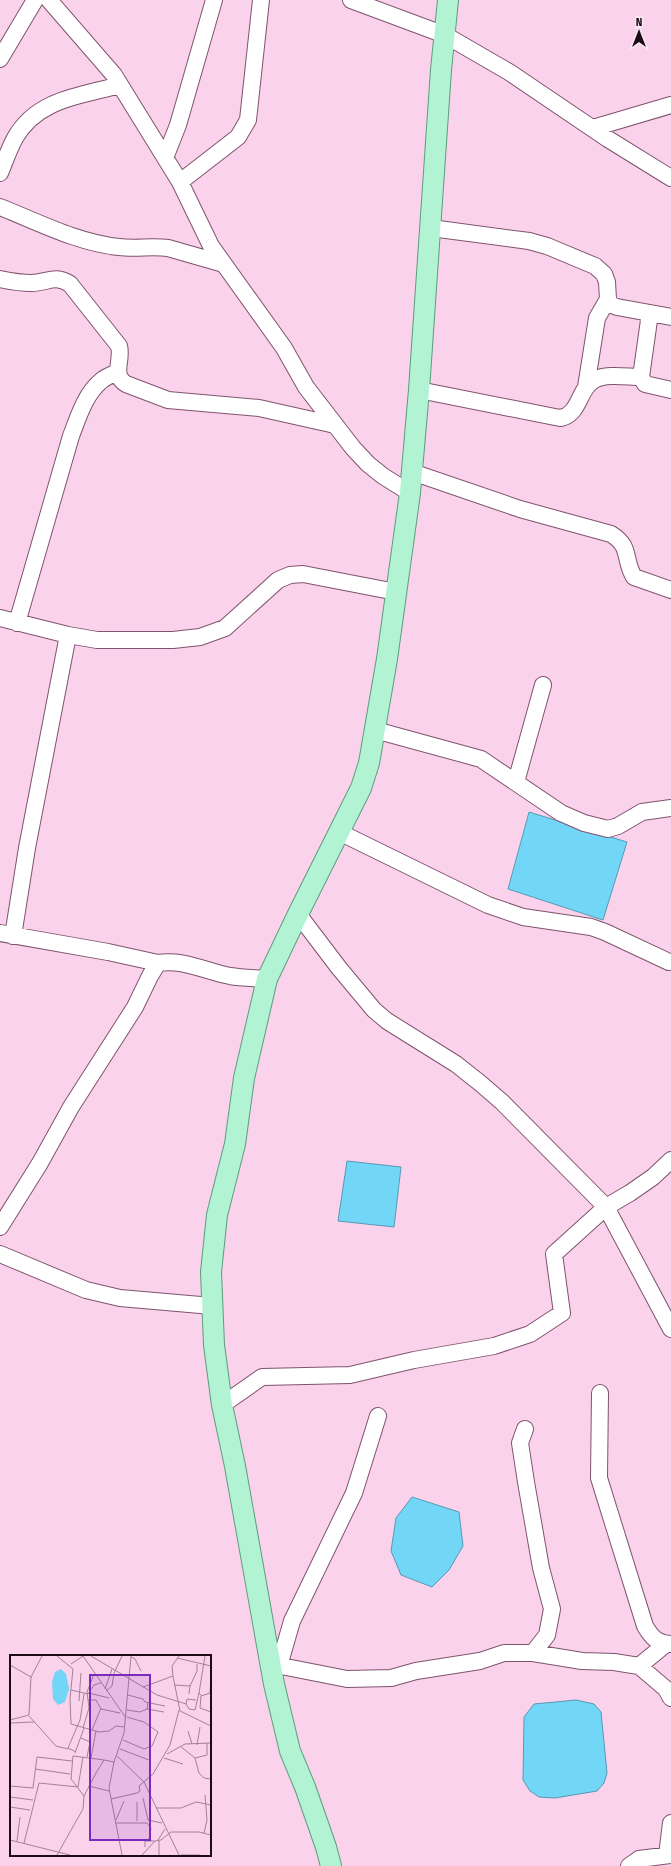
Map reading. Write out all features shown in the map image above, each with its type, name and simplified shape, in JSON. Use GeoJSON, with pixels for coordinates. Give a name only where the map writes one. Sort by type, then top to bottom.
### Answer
{"type":"FeatureCollection","features":[{"type":"Feature","properties":{"kind":"main road"},"geometry":{"type":"LineString","coordinates":[[331,1866],[305,1787],[290,1751],[275,1665],[222,1405],[214,1345],[211,1272],[217,1215],[235,1144],[244,1078],[267,979],[361,788],[369,763],[410,493],[431,228],[435,144],[448,0]]}},
{"type":"Feature","properties":{"kind":"street"},"geometry":{"type":"LineString","coordinates":[[0,59],[35,0]]}},
{"type":"Feature","properties":{"kind":"street"},"geometry":{"type":"LineString","coordinates":[[49,0],[114,75],[180,182],[211,246],[284,348],[306,387],[353,448],[368,464],[383,476],[410,493]]}},
{"type":"Feature","properties":{"kind":"street"},"geometry":{"type":"LineString","coordinates":[[165,158],[178,125],[214,0]]}},
{"type":"Feature","properties":{"kind":"street"},"geometry":{"type":"LineString","coordinates":[[180,182],[238,137],[248,120],[261,0]]}},
{"type":"Feature","properties":{"kind":"street"},"geometry":{"type":"LineString","coordinates":[[351,0],[445,35],[510,72],[671,178]]}},
{"type":"Feature","properties":{"kind":"street"},"geometry":{"type":"LineString","coordinates":[[0,173],[15,138],[40,111],[53,103],[120,85]]}},
{"type":"Feature","properties":{"kind":"street"},"geometry":{"type":"LineString","coordinates":[[593,128],[671,105]]}},
{"type":"Feature","properties":{"kind":"street"},"geometry":{"type":"LineString","coordinates":[[0,207],[70,235],[99,244],[120,247],[164,248],[224,264]]}},
{"type":"Feature","properties":{"kind":"street"},"geometry":{"type":"LineString","coordinates":[[431,228],[529,241],[547,246],[595,266],[604,274],[607,282],[608,299],[610,304],[617,307],[671,317]]}},
{"type":"Feature","properties":{"kind":"street"},"geometry":{"type":"LineString","coordinates":[[0,279],[39,283],[57,278],[63,279],[70,284],[119,346],[121,354],[117,372],[120,381],[126,384],[168,400],[259,408],[335,425]]}},
{"type":"Feature","properties":{"kind":"street"},"geometry":{"type":"LineString","coordinates":[[419,390],[560,418],[568,417],[572,413],[586,387],[597,318],[608,299]]}},
{"type":"Feature","properties":{"kind":"street"},"geometry":{"type":"LineString","coordinates":[[650,313],[641,377],[645,384],[671,390]]}},
{"type":"Feature","properties":{"kind":"street"},"geometry":{"type":"LineString","coordinates":[[17,623],[71,436],[93,388],[101,380],[117,372]]}},
{"type":"Feature","properties":{"kind":"street"},"geometry":{"type":"LineString","coordinates":[[586,387],[594,380],[605,377],[641,377]]}},
{"type":"Feature","properties":{"kind":"street"},"geometry":{"type":"LineString","coordinates":[[412,472],[520,509],[611,534],[620,540],[625,547],[631,572],[634,576],[671,590]]}},
{"type":"Feature","properties":{"kind":"street"},"geometry":{"type":"LineString","coordinates":[[0,618],[68,635],[97,640],[173,640],[200,637],[226,628],[278,580],[290,575],[303,574],[396,592]]}},
{"type":"Feature","properties":{"kind":"street"},"geometry":{"type":"LineString","coordinates":[[68,635],[27,848],[7,935],[108,952],[158,963],[181,962],[230,976],[267,979]]}},
{"type":"Feature","properties":{"kind":"street"},"geometry":{"type":"LineString","coordinates":[[516,782],[543,685]]}},
{"type":"Feature","properties":{"kind":"street"},"geometry":{"type":"LineString","coordinates":[[375,730],[481,759],[561,813],[584,823],[608,829],[618,826],[642,812],[671,808]]}},
{"type":"Feature","properties":{"kind":"street"},"geometry":{"type":"LineString","coordinates":[[339,832],[488,906],[531,919],[591,927],[669,962]]}},
{"type":"Feature","properties":{"kind":"street"},"geometry":{"type":"LineString","coordinates":[[298,914],[339,968],[374,1010],[386,1021],[456,1064],[480,1083],[502,1102],[606,1207],[671,1329]]}},
{"type":"Feature","properties":{"kind":"street"},"geometry":{"type":"LineString","coordinates":[[0,1227],[40,1163],[71,1107],[135,1007],[158,963]]}},
{"type":"Feature","properties":{"kind":"street"},"geometry":{"type":"LineString","coordinates":[[222,1405],[262,1377],[350,1375],[414,1360],[494,1346],[530,1334],[562,1313],[554,1254],[606,1207],[630,1193],[671,1160]]}},
{"type":"Feature","properties":{"kind":"street"},"geometry":{"type":"LineString","coordinates":[[0,1254],[86,1290],[120,1298],[212,1306]]}},
{"type":"Feature","properties":{"kind":"street"},"geometry":{"type":"LineString","coordinates":[[600,1393],[599,1478],[645,1626],[657,1642],[668,1644]]}},
{"type":"Feature","properties":{"kind":"street"},"geometry":{"type":"LineString","coordinates":[[378,1416],[354,1493],[292,1621],[275,1665],[347,1679],[391,1678],[416,1671],[480,1661],[504,1653],[533,1653],[582,1661],[614,1662],[640,1666],[666,1690],[671,1698]]}},
{"type":"Feature","properties":{"kind":"street"},"geometry":{"type":"LineString","coordinates":[[525,1429],[520,1443],[540,1561],[552,1608],[547,1635],[533,1653]]}},
{"type":"Feature","properties":{"kind":"street"},"geometry":{"type":"LineString","coordinates":[[640,1666],[668,1644]]}},
{"type":"Feature","properties":{"kind":"street"},"geometry":{"type":"LineString","coordinates":[[630,1866],[640,1859],[669,1855],[671,1823]]}},
{"type":"Feature","properties":{"kind":"water"},"geometry":{"type":"Polygon","coordinates":[[[529,812],[627,842],[603,920],[508,889],[529,812]]]}},
{"type":"Feature","properties":{"kind":"water"},"geometry":{"type":"Polygon","coordinates":[[[347,1161],[401,1167],[394,1227],[338,1221],[347,1161]]]}},
{"type":"Feature","properties":{"kind":"water"},"geometry":{"type":"Polygon","coordinates":[[[412,1497],[459,1512],[463,1546],[449,1570],[432,1587],[401,1575],[391,1551],[396,1518],[412,1497]]]}},
{"type":"Feature","properties":{"kind":"water"},"geometry":{"type":"Polygon","coordinates":[[[576,1700],[594,1704],[601,1712],[607,1773],[604,1783],[597,1791],[555,1798],[539,1797],[530,1791],[523,1780],[524,1717],[534,1704],[576,1700]]]}}]}
